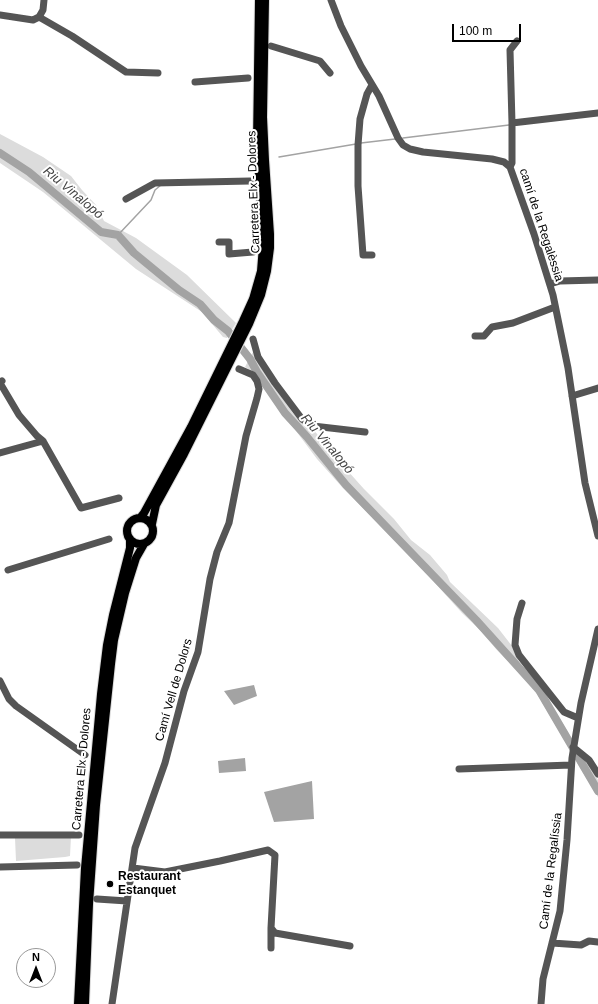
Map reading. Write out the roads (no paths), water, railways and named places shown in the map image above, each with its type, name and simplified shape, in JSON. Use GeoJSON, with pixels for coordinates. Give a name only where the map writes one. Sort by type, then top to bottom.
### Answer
{"type":"FeatureCollection","features":[{"type":"Feature","properties":{"kind":"main road","name":"Carretera Elx - Dolores"},"geometry":{"type":"LineString","coordinates":[[246,323],[258,285],[263,246],[257,135],[259,0]]}},
{"type":"Feature","properties":{"kind":"main road","name":"Carretera Elx - Dolores"},"geometry":{"type":"LineString","coordinates":[[152,524],[156,505],[265,283],[270,248],[263,117],[265,0]]}},
{"type":"Feature","properties":{"kind":"main road","name":"Carretera Elx - Dolores"},"geometry":{"type":"LineString","coordinates":[[140,518],[228,359]]}},
{"type":"Feature","properties":{"kind":"main road"},"geometry":{"type":"LineString","coordinates":[[140,518],[148,520],[152,524],[154,528],[153,537],[147,543],[138,544],[130,539],[127,530],[132,521],[140,518]]}},
{"type":"Feature","properties":{"kind":"main road","name":"Carretera Elx - Dolores"},"geometry":{"type":"LineString","coordinates":[[78,1004],[86,860],[102,681],[107,645],[130,548],[130,539]]}},
{"type":"Feature","properties":{"kind":"main road","name":"Carretera Elx - Dolores"},"geometry":{"type":"LineString","coordinates":[[85,1004],[89,904],[95,825],[114,640],[125,594],[136,558],[144,544]]}},
{"type":"Feature","properties":{"kind":"street"},"geometry":{"type":"LineString","coordinates":[[0,15],[33,20],[39,17],[43,10],[44,0]]}},
{"type":"Feature","properties":{"kind":"street","name":"camí de la Regalèssia"},"geometry":{"type":"LineString","coordinates":[[331,0],[341,26],[361,66],[379,96],[398,138],[403,145],[410,149],[423,152],[492,159],[504,162],[510,167],[525,206],[550,284],[568,368],[585,482],[598,536]]}},
{"type":"Feature","properties":{"kind":"street"},"geometry":{"type":"LineString","coordinates":[[39,17],[72,36],[126,72],[158,73]]}},
{"type":"Feature","properties":{"kind":"street"},"geometry":{"type":"LineString","coordinates":[[510,167],[512,163],[512,123],[510,50],[517,41]]}},
{"type":"Feature","properties":{"kind":"street"},"geometry":{"type":"LineString","coordinates":[[271,46],[320,61],[330,73]]}},
{"type":"Feature","properties":{"kind":"street"},"geometry":{"type":"LineString","coordinates":[[195,82],[248,78]]}},
{"type":"Feature","properties":{"kind":"street"},"geometry":{"type":"LineString","coordinates":[[372,85],[367,94],[360,119],[358,145],[358,186],[363,255],[372,255]]}},
{"type":"Feature","properties":{"kind":"street"},"geometry":{"type":"LineString","coordinates":[[512,123],[598,113]]}},
{"type":"Feature","properties":{"kind":"street"},"geometry":{"type":"LineString","coordinates":[[126,199],[155,182],[250,181]]}},
{"type":"Feature","properties":{"kind":"street"},"geometry":{"type":"LineString","coordinates":[[219,242],[229,242],[229,254],[253,252]]}},
{"type":"Feature","properties":{"kind":"street"},"geometry":{"type":"LineString","coordinates":[[550,284],[560,281],[598,280]]}},
{"type":"Feature","properties":{"kind":"street"},"geometry":{"type":"LineString","coordinates":[[475,336],[484,336],[492,327],[513,323],[555,307]]}},
{"type":"Feature","properties":{"kind":"street"},"geometry":{"type":"LineString","coordinates":[[253,339],[258,357],[302,419],[313,426],[364,432]]}},
{"type":"Feature","properties":{"kind":"street","name":"Camí Vell de Dolors"},"geometry":{"type":"LineString","coordinates":[[112,1004],[134,848],[158,784],[184,691],[198,652],[210,579],[217,552],[229,523],[246,436],[259,389],[257,381],[253,375],[239,369]]}},
{"type":"Feature","properties":{"kind":"street"},"geometry":{"type":"LineString","coordinates":[[2,381],[0,383],[19,415],[43,441],[81,508],[119,498]]}},
{"type":"Feature","properties":{"kind":"street"},"geometry":{"type":"LineString","coordinates":[[572,396],[598,388]]}},
{"type":"Feature","properties":{"kind":"street"},"geometry":{"type":"LineString","coordinates":[[0,453],[43,441]]}},
{"type":"Feature","properties":{"kind":"street"},"geometry":{"type":"LineString","coordinates":[[590,503],[598,502]]}},
{"type":"Feature","properties":{"kind":"street"},"geometry":{"type":"LineString","coordinates":[[8,570],[110,539]]}},
{"type":"Feature","properties":{"kind":"street"},"geometry":{"type":"LineString","coordinates":[[522,603],[517,619],[514,645],[519,655],[564,712],[578,718]]}},
{"type":"Feature","properties":{"kind":"street"},"geometry":{"type":"LineString","coordinates":[[598,629],[587,674],[574,745],[589,760],[598,774]]}},
{"type":"Feature","properties":{"kind":"street"},"geometry":{"type":"LineString","coordinates":[[0,681],[9,699],[16,706],[85,755]]}},
{"type":"Feature","properties":{"kind":"street","name":"Camí de la Regalíssia"},"geometry":{"type":"LineString","coordinates":[[541,1004],[543,979],[560,911],[568,840],[571,764],[574,745]]}},
{"type":"Feature","properties":{"kind":"street"},"geometry":{"type":"LineString","coordinates":[[459,769],[571,764]]}},
{"type":"Feature","properties":{"kind":"street"},"geometry":{"type":"LineString","coordinates":[[0,835],[79,835]]}},
{"type":"Feature","properties":{"kind":"street"},"geometry":{"type":"LineString","coordinates":[[132,868],[165,872],[268,850],[275,855],[271,948]]}},
{"type":"Feature","properties":{"kind":"street"},"geometry":{"type":"LineString","coordinates":[[0,867],[77,865]]}},
{"type":"Feature","properties":{"kind":"street"},"geometry":{"type":"LineString","coordinates":[[97,899],[127,901]]}},
{"type":"Feature","properties":{"kind":"street"},"geometry":{"type":"LineString","coordinates":[[271,928],[275,933],[350,946]]}},
{"type":"Feature","properties":{"kind":"street"},"geometry":{"type":"LineString","coordinates":[[552,943],[581,945],[589,941],[598,942]]}},
{"type":"Feature","properties":{"kind":"waterway"},"geometry":{"type":"LineString","coordinates":[[403,138],[509,125]]}},
{"type":"Feature","properties":{"kind":"waterway"},"geometry":{"type":"LineString","coordinates":[[361,143],[395,139]]}},
{"type":"Feature","properties":{"kind":"waterway"},"geometry":{"type":"LineString","coordinates":[[279,157],[356,144]]}},
{"type":"Feature","properties":{"kind":"waterway","name":"Riu Vinalopó"},"geometry":{"type":"LineString","coordinates":[[0,153],[29,172],[101,232],[118,235],[134,253],[179,290],[200,304],[214,320],[228,331],[250,359],[285,413],[307,437],[346,485],[476,620],[539,690],[598,791]]}},
{"type":"Feature","properties":{"kind":"waterway"},"geometry":{"type":"LineString","coordinates":[[118,235],[151,200],[155,190],[161,185]]}},
{"type":"Feature","properties":{"kind":"place","name":"Restaurant Estanquet"},"geometry":{"type":"Point","coordinates":[110,884]}}]}
